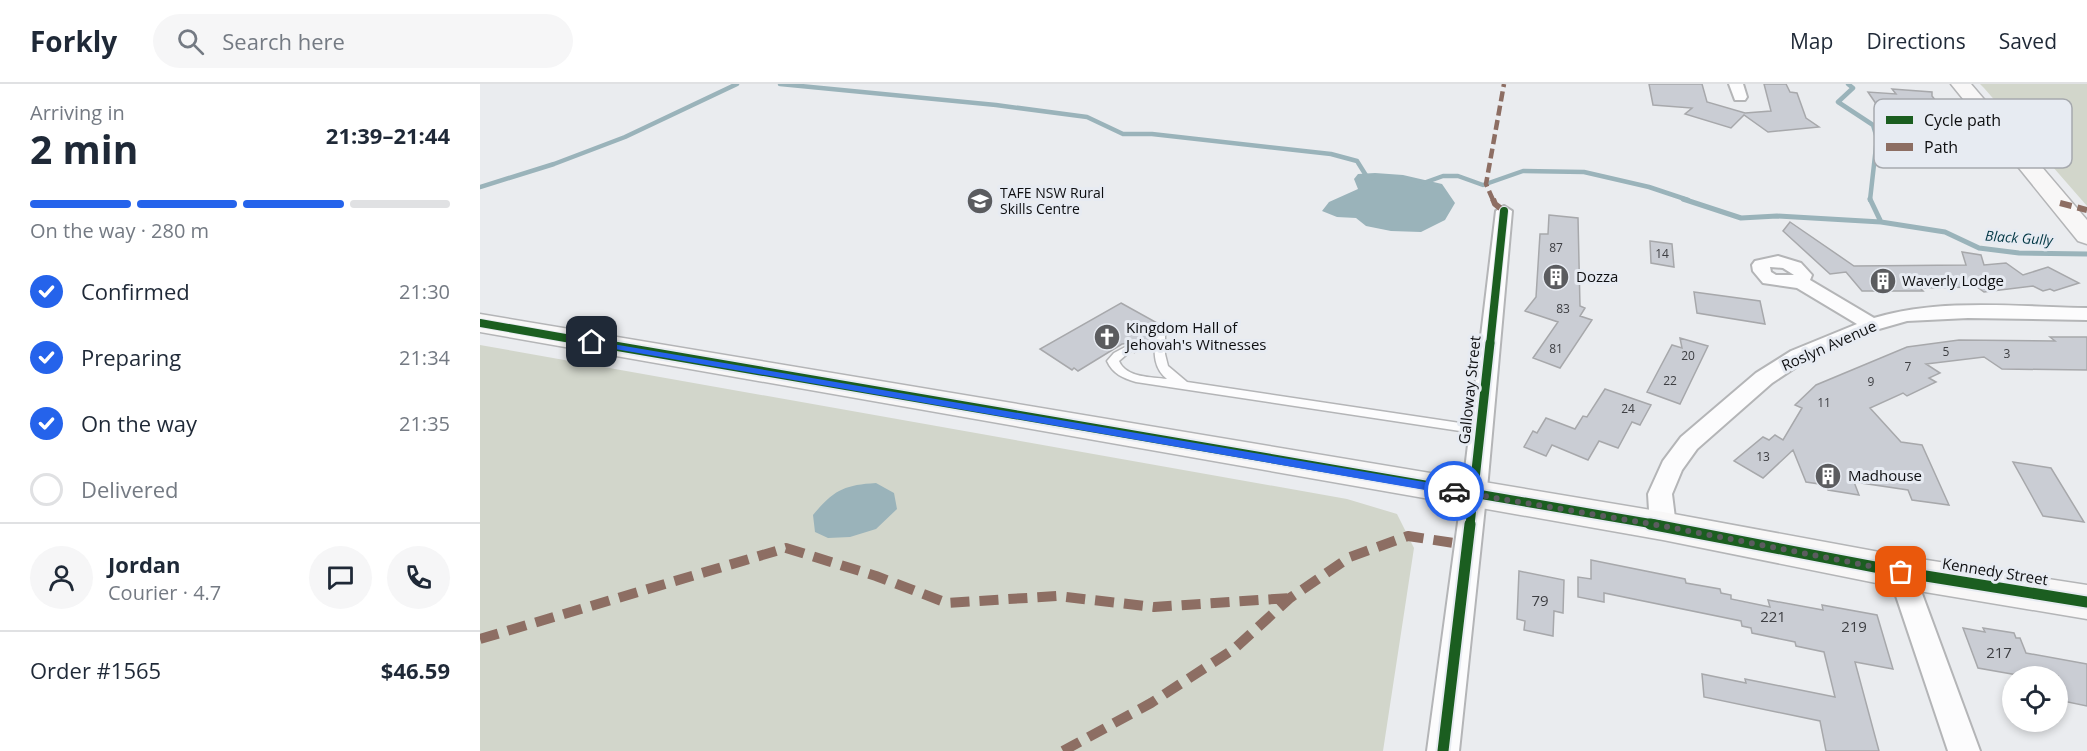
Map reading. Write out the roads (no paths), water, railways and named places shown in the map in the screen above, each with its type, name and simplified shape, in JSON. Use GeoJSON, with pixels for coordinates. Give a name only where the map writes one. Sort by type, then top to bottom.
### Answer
{"type":"FeatureCollection","features":[{"type":"Feature","properties":{"kind":"street"},"geometry":{"type":"LineString","coordinates":[[1960,84],[1973,99]]}},
{"type":"Feature","properties":{"kind":"street"},"geometry":{"type":"LineString","coordinates":[[2030,168],[2087,236]]}},
{"type":"Feature","properties":{"kind":"street","name":"Galloway Street"},"geometry":{"type":"LineString","coordinates":[[1443,751],[1504,211]]}},
{"type":"Feature","properties":{"kind":"street"},"geometry":{"type":"LineString","coordinates":[[1799,282],[1872,325]]}},
{"type":"Feature","properties":{"kind":"street","name":"Roslyn Avenue"},"geometry":{"type":"LineString","coordinates":[[1663,526],[1660,494],[1671,467],[1689,443],[1782,365],[1872,325],[1905,315],[1934,313],[2087,314]]}},
{"type":"Feature","properties":{"kind":"street","name":"Kennedy Street"},"geometry":{"type":"LineString","coordinates":[[480,323],[1663,526],[1901,572],[2087,602]]}},
{"type":"Feature","properties":{"kind":"street"},"geometry":{"type":"LineString","coordinates":[[1901,572],[1964,751]]}},
{"type":"Feature","properties":{"kind":"lane"},"geometry":{"type":"LineString","coordinates":[[1158,331],[1159,363],[1175,379],[1188,385]]}},
{"type":"Feature","properties":{"kind":"lane"},"geometry":{"type":"LineString","coordinates":[[1129,348],[1113,361],[1114,367],[1136,378],[1480,430]]}},
{"type":"Feature","properties":{"kind":"water"},"geometry":{"type":"Polygon","coordinates":[[[1358,174],[1403,175],[1442,184],[1455,203],[1445,220],[1421,232],[1391,231],[1366,226],[1356,218],[1337,217],[1322,211],[1329,202],[1358,189],[1354,179],[1358,174]]]}},
{"type":"Feature","properties":{"kind":"water"},"geometry":{"type":"Polygon","coordinates":[[[876,483],[894,493],[897,509],[876,529],[850,537],[828,538],[815,532],[813,515],[834,494],[848,487],[876,483]]]}},
{"type":"Feature","properties":{"kind":"waterway"},"geometry":{"type":"LineString","coordinates":[[480,187],[554,164],[625,137],[737,84]]}},
{"type":"Feature","properties":{"kind":"waterway"},"geometry":{"type":"LineString","coordinates":[[780,84],[996,105],[1087,117],[1123,134],[1152,134],[1331,154],[1357,161],[1367,177],[1372,178]]}},
{"type":"Feature","properties":{"kind":"waterway"},"geometry":{"type":"LineString","coordinates":[[1848,84],[1853,88],[1838,102],[1873,125],[1874,128]]}},
{"type":"Feature","properties":{"kind":"waterway"},"geometry":{"type":"LineString","coordinates":[[1870,199],[1874,165]]}},
{"type":"Feature","properties":{"kind":"waterway"},"geometry":{"type":"LineString","coordinates":[[1418,185],[1443,176],[1458,176],[1483,185],[1523,171],[1584,172],[1649,187],[1688,200]]}},
{"type":"Feature","properties":{"kind":"waterway"},"geometry":{"type":"LineString","coordinates":[[1683,199],[1741,218],[1777,216],[1881,222]]}},
{"type":"Feature","properties":{"kind":"waterway"},"geometry":{"type":"LineString","coordinates":[[1870,199],[1881,222]]}},
{"type":"Feature","properties":{"kind":"waterway","name":"Black Gully"},"geometry":{"type":"LineString","coordinates":[[1881,222],[1945,232],[1979,248],[2019,253],[2087,254]]}},
{"type":"Feature","properties":{"kind":"place","name":"TAFE NSW Rural Skills Centre"},"geometry":{"type":"Point","coordinates":[980,201]}},
{"type":"Feature","properties":{"kind":"place","name":"Dozza"},"geometry":{"type":"Point","coordinates":[1556,277]}},
{"type":"Feature","properties":{"kind":"place","name":"Waverly Lodge"},"geometry":{"type":"Point","coordinates":[1883,281]}},
{"type":"Feature","properties":{"kind":"place","name":"Kingdom Hall of Jehovah's Witnesses"},"geometry":{"type":"Point","coordinates":[1107,337]}},
{"type":"Feature","properties":{"kind":"place","name":"Madhouse"},"geometry":{"type":"Point","coordinates":[1828,476]}}]}
